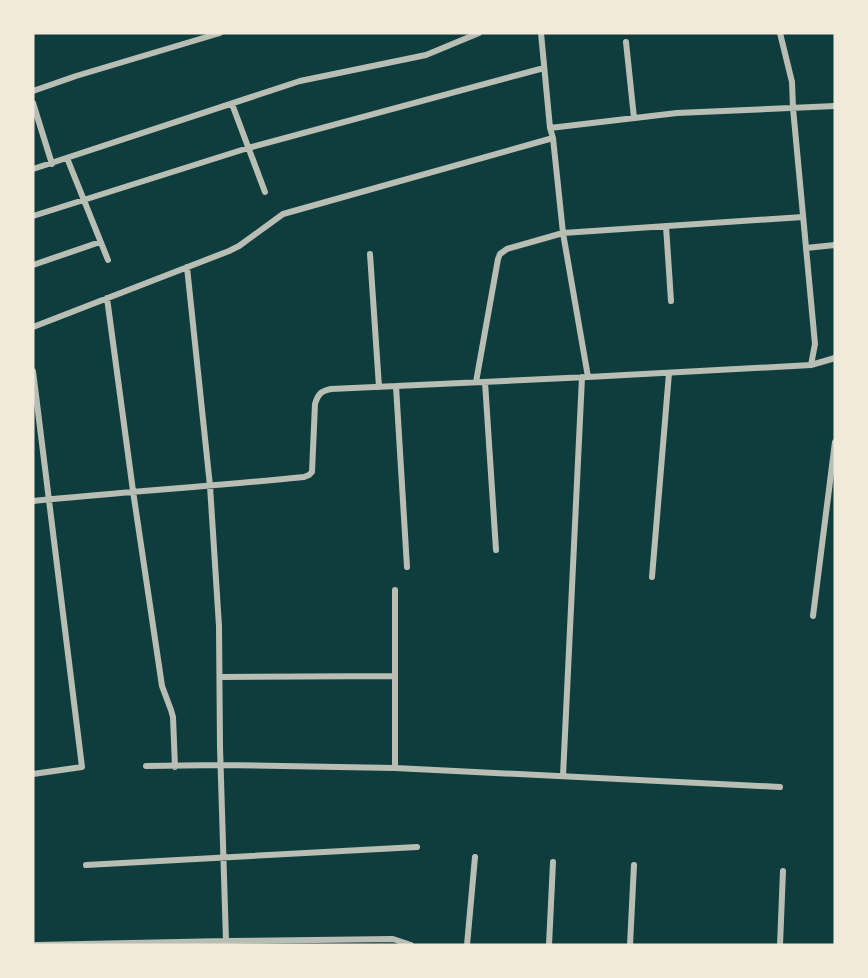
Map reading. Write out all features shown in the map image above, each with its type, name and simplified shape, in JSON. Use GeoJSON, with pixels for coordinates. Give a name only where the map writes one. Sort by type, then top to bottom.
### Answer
{"type":"FeatureCollection","features":[{"type":"Feature","properties":{"kind":"street"},"geometry":{"type":"LineString","coordinates":[[33,91],[220,33]]}},
{"type":"Feature","properties":{"kind":"street"},"geometry":{"type":"LineString","coordinates":[[33,169],[300,81],[426,55],[479,33]]}},
{"type":"Feature","properties":{"kind":"street"},"geometry":{"type":"LineString","coordinates":[[541,33],[563,233],[585,377],[563,776]]}},
{"type":"Feature","properties":{"kind":"street"},"geometry":{"type":"LineString","coordinates":[[780,33],[792,82],[815,344],[811,365]]}},
{"type":"Feature","properties":{"kind":"street"},"geometry":{"type":"LineString","coordinates":[[626,42],[634,118]]}},
{"type":"Feature","properties":{"kind":"street"},"geometry":{"type":"LineString","coordinates":[[33,216],[248,148],[544,68]]}},
{"type":"Feature","properties":{"kind":"street"},"geometry":{"type":"LineString","coordinates":[[33,103],[52,164]]}},
{"type":"Feature","properties":{"kind":"street"},"geometry":{"type":"LineString","coordinates":[[232,104],[265,192]]}},
{"type":"Feature","properties":{"kind":"street"},"geometry":{"type":"LineString","coordinates":[[550,128],[676,113],[835,106]]}},
{"type":"Feature","properties":{"kind":"street"},"geometry":{"type":"LineString","coordinates":[[33,327],[239,246],[283,214],[554,138]]}},
{"type":"Feature","properties":{"kind":"street"},"geometry":{"type":"LineString","coordinates":[[67,158],[108,260]]}},
{"type":"Feature","properties":{"kind":"street"},"geometry":{"type":"LineString","coordinates":[[476,382],[498,259],[507,249],[563,233],[803,217]]}},
{"type":"Feature","properties":{"kind":"street"},"geometry":{"type":"LineString","coordinates":[[666,226],[671,301]]}},
{"type":"Feature","properties":{"kind":"street"},"geometry":{"type":"LineString","coordinates":[[33,265],[100,242]]}},
{"type":"Feature","properties":{"kind":"street"},"geometry":{"type":"LineString","coordinates":[[806,248],[835,245]]}},
{"type":"Feature","properties":{"kind":"street"},"geometry":{"type":"LineString","coordinates":[[370,254],[379,387]]}},
{"type":"Feature","properties":{"kind":"street"},"geometry":{"type":"LineString","coordinates":[[187,267],[210,486],[219,626],[226,940]]}},
{"type":"Feature","properties":{"kind":"street"},"geometry":{"type":"LineString","coordinates":[[107,298],[162,686],[173,717],[175,766]]}},
{"type":"Feature","properties":{"kind":"street"},"geometry":{"type":"LineString","coordinates":[[33,501],[309,476],[312,472],[317,396],[322,391],[331,389],[811,365],[835,358]]}},
{"type":"Feature","properties":{"kind":"street"},"geometry":{"type":"LineString","coordinates":[[33,371],[82,767],[33,774]]}},
{"type":"Feature","properties":{"kind":"street"},"geometry":{"type":"LineString","coordinates":[[652,577],[669,373]]}},
{"type":"Feature","properties":{"kind":"street"},"geometry":{"type":"LineString","coordinates":[[485,382],[496,550]]}},
{"type":"Feature","properties":{"kind":"street"},"geometry":{"type":"LineString","coordinates":[[396,386],[407,567]]}},
{"type":"Feature","properties":{"kind":"street"},"geometry":{"type":"LineString","coordinates":[[813,616],[835,442]]}},
{"type":"Feature","properties":{"kind":"street"},"geometry":{"type":"LineString","coordinates":[[395,590],[395,768]]}},
{"type":"Feature","properties":{"kind":"street"},"geometry":{"type":"LineString","coordinates":[[220,677],[395,676]]}},
{"type":"Feature","properties":{"kind":"street"},"geometry":{"type":"LineString","coordinates":[[146,766],[395,768],[780,787]]}},
{"type":"Feature","properties":{"kind":"street"},"geometry":{"type":"LineString","coordinates":[[86,865],[417,847]]}},
{"type":"Feature","properties":{"kind":"street"},"geometry":{"type":"LineString","coordinates":[[467,945],[475,856]]}},
{"type":"Feature","properties":{"kind":"street"},"geometry":{"type":"LineString","coordinates":[[549,945],[553,862]]}},
{"type":"Feature","properties":{"kind":"street"},"geometry":{"type":"LineString","coordinates":[[630,945],[634,865]]}},
{"type":"Feature","properties":{"kind":"street"},"geometry":{"type":"LineString","coordinates":[[780,945],[783,871]]}},
{"type":"Feature","properties":{"kind":"street"},"geometry":{"type":"LineString","coordinates":[[36,945],[226,940],[393,939],[411,945]]}}]}
